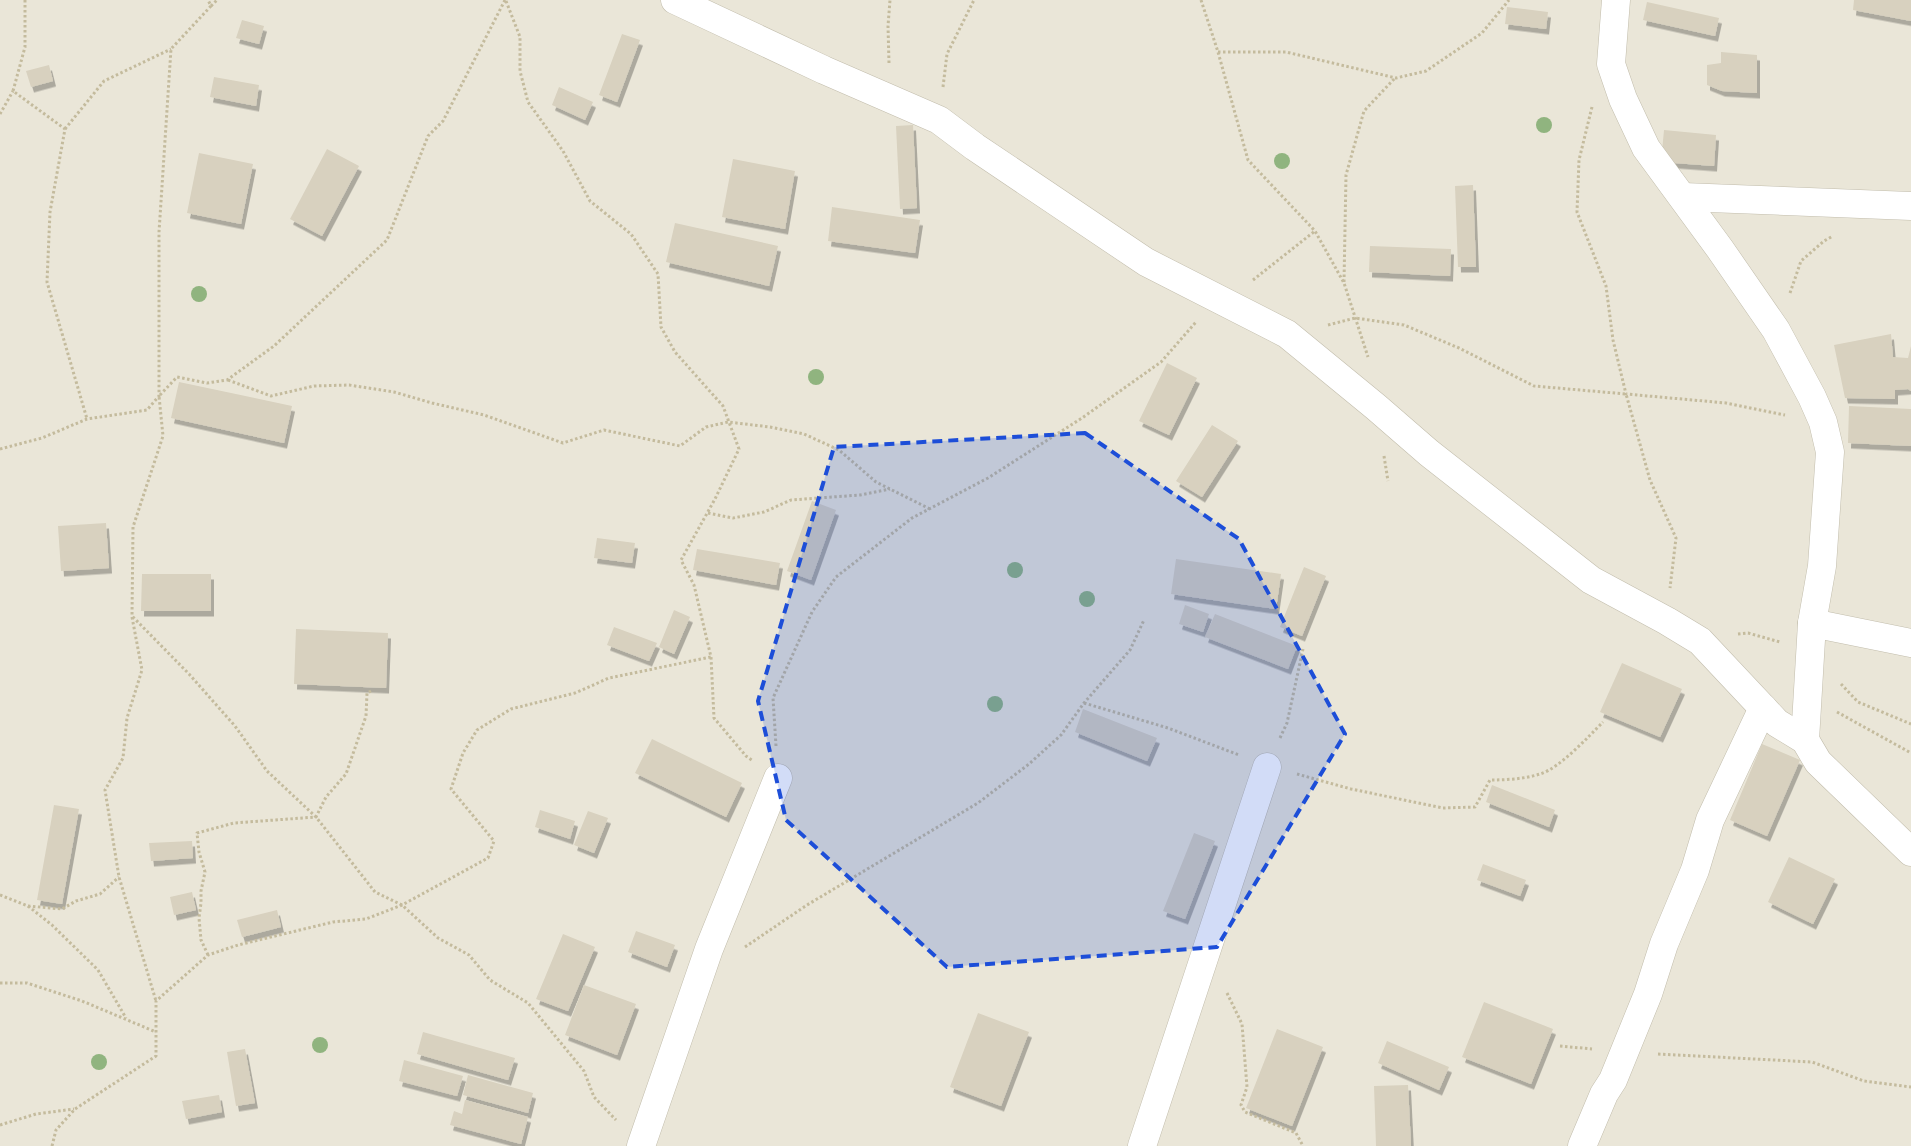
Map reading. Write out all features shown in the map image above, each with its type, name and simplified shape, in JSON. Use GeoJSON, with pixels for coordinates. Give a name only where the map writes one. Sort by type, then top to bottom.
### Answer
{"type":"FeatureCollection","features":[{"type":"Feature","properties":{"kind":"street"},"geometry":{"type":"LineString","coordinates":[[674,0],[824,70],[939,120],[975,148],[1146,262],[1224,304],[1287,334],[1429,453],[1591,580],[1666,620],[1700,641],[1777,724],[1805,740],[1818,762],[1911,852]]}},
{"type":"Feature","properties":{"kind":"street"},"geometry":{"type":"LineString","coordinates":[[1616,0],[1612,64],[1622,99],[1646,148],[1683,197],[1776,330],[1812,397],[1822,422],[1830,452],[1822,566],[1812,622],[1805,740]]}},
{"type":"Feature","properties":{"kind":"street"},"geometry":{"type":"LineString","coordinates":[[1683,197],[1911,206]]}},
{"type":"Feature","properties":{"kind":"street"},"geometry":{"type":"LineString","coordinates":[[1812,622],[1911,643]]}},
{"type":"Feature","properties":{"kind":"street"},"geometry":{"type":"LineString","coordinates":[[1582,1146],[1604,1094],[1613,1080],[1623,1051],[1648,994],[1679,906],[1695,870],[1710,820],[1763,708]]}},
{"type":"Feature","properties":{"kind":"street"},"geometry":{"type":"LineString","coordinates":[[1142,1146],[1267,766]]}},
{"type":"Feature","properties":{"kind":"street"},"geometry":{"type":"LineString","coordinates":[[641,1146],[709,949],[778,778]]}},
{"type":"Feature","properties":{"kind":"path"},"geometry":{"type":"LineString","coordinates":[[0,114],[13,91],[25,47],[25,0]]}},
{"type":"Feature","properties":{"kind":"path"},"geometry":{"type":"LineString","coordinates":[[208,0],[211,6]]}},
{"type":"Feature","properties":{"kind":"path"},"geometry":{"type":"LineString","coordinates":[[87,419],[47,282],[50,212],[65,130],[104,81],[171,49],[218,0]]}},
{"type":"Feature","properties":{"kind":"path"},"geometry":{"type":"LineString","coordinates":[[0,449],[42,438],[87,419],[147,410],[177,377],[207,383],[227,380],[274,346],[387,240],[428,136],[443,121],[506,0]]}},
{"type":"Feature","properties":{"kind":"path"},"geometry":{"type":"LineString","coordinates":[[506,0],[520,37],[520,71],[528,102],[563,151],[590,201],[631,234],[658,274],[660,327],[675,352],[723,406],[739,449],[708,513],[681,560],[694,585],[711,657],[714,718],[746,756],[778,778]]}},
{"type":"Feature","properties":{"kind":"path"},"geometry":{"type":"LineString","coordinates":[[890,0],[888,26],[890,99]]}},
{"type":"Feature","properties":{"kind":"path"},"geometry":{"type":"LineString","coordinates":[[939,120],[947,54],[974,0]]}},
{"type":"Feature","properties":{"kind":"path"},"geometry":{"type":"LineString","coordinates":[[1201,0],[1218,52],[1248,160],[1315,231],[1344,283],[1375,381],[1376,407],[1388,481]]}},
{"type":"Feature","properties":{"kind":"path"},"geometry":{"type":"LineString","coordinates":[[1218,52],[1286,52],[1396,78],[1426,71],[1482,33],[1509,0]]}},
{"type":"Feature","properties":{"kind":"path"},"geometry":{"type":"LineString","coordinates":[[52,1146],[56,1130],[75,1109],[156,1056],[156,1001],[119,877],[105,790],[123,758],[127,718],[142,670],[132,616],[133,527],[163,436],[159,396],[159,232],[171,49]]}},
{"type":"Feature","properties":{"kind":"path"},"geometry":{"type":"LineString","coordinates":[[1344,283],[1346,175],[1364,111],[1396,78]]}},
{"type":"Feature","properties":{"kind":"path"},"geometry":{"type":"LineString","coordinates":[[13,91],[65,130]]}},
{"type":"Feature","properties":{"kind":"path"},"geometry":{"type":"LineString","coordinates":[[1594,100],[1579,160],[1577,212],[1606,286],[1613,340],[1650,480],[1676,538],[1666,620]]}},
{"type":"Feature","properties":{"kind":"path"},"geometry":{"type":"LineString","coordinates":[[778,778],[773,698],[812,612],[836,577],[912,518],[988,478],[1082,418],[1161,362],[1201,316],[1224,304],[1315,231]]}},
{"type":"Feature","properties":{"kind":"path"},"geometry":{"type":"LineString","coordinates":[[1776,330],[1801,261],[1824,241],[1841,231]]}},
{"type":"Feature","properties":{"kind":"path"},"geometry":{"type":"LineString","coordinates":[[1287,334],[1355,318],[1404,325],[1459,348],[1534,386],[1726,403],[1822,422]]}},
{"type":"Feature","properties":{"kind":"path"},"geometry":{"type":"LineString","coordinates":[[227,380],[271,396],[314,386],[349,385],[394,392],[484,415],[563,443],[604,430],[680,446],[706,427],[728,422],[770,427],[804,434],[839,450],[876,482],[930,508]]}},
{"type":"Feature","properties":{"kind":"path"},"geometry":{"type":"LineString","coordinates":[[708,513],[733,518],[764,512],[791,500],[860,495],[891,489]]}},
{"type":"Feature","properties":{"kind":"path"},"geometry":{"type":"LineString","coordinates":[[132,616],[209,696],[235,726],[268,771],[316,817],[375,892],[402,905],[438,938],[469,955],[490,980],[528,1003],[584,1071],[594,1097],[621,1127]]}},
{"type":"Feature","properties":{"kind":"path"},"geometry":{"type":"LineString","coordinates":[[744,949],[808,905],[978,804],[1061,735],[1084,704],[1130,650],[1144,620]]}},
{"type":"Feature","properties":{"kind":"path"},"geometry":{"type":"LineString","coordinates":[[1267,766],[1287,723],[1303,650]]}},
{"type":"Feature","properties":{"kind":"path"},"geometry":{"type":"LineString","coordinates":[[156,1001],[208,955],[238,945],[333,922],[366,919],[402,905],[488,858],[494,841],[451,789],[463,753],[477,730],[511,709],[575,693],[609,678],[711,657]]}},
{"type":"Feature","properties":{"kind":"path"},"geometry":{"type":"LineString","coordinates":[[316,817],[326,797],[346,774],[366,716],[367,693],[371,691]]}},
{"type":"Feature","properties":{"kind":"path"},"geometry":{"type":"LineString","coordinates":[[1808,695],[1911,753]]}},
{"type":"Feature","properties":{"kind":"path"},"geometry":{"type":"LineString","coordinates":[[1084,704],[1168,728],[1267,766],[1351,789],[1443,808],[1475,807],[1490,780],[1508,780],[1542,774],[1572,753],[1603,722]]}},
{"type":"Feature","properties":{"kind":"path"},"geometry":{"type":"LineString","coordinates":[[208,955],[201,940],[199,918],[200,891],[205,872],[199,852],[197,833],[234,823],[316,817]]}},
{"type":"Feature","properties":{"kind":"path"},"geometry":{"type":"LineString","coordinates":[[0,895],[28,906],[62,909],[76,901],[100,894],[119,877]]}},
{"type":"Feature","properties":{"kind":"path"},"geometry":{"type":"LineString","coordinates":[[28,906],[52,925],[98,970],[127,1019]]}},
{"type":"Feature","properties":{"kind":"path"},"geometry":{"type":"LineString","coordinates":[[1207,953],[1242,1024],[1247,1087],[1241,1105],[1245,1112],[1296,1133],[1303,1146]]}},
{"type":"Feature","properties":{"kind":"path"},"geometry":{"type":"LineString","coordinates":[[0,983],[27,983],[127,1019],[156,1032]]}},
{"type":"Feature","properties":{"kind":"path"},"geometry":{"type":"LineString","coordinates":[[1560,1046],[1812,1062],[1864,1082],[1911,1087]]}},
{"type":"Feature","properties":{"kind":"path"},"geometry":{"type":"LineString","coordinates":[[0,1125],[36,1114],[75,1109]]}},
{"type":"Feature","properties":{"kind":"highlighted area"},"geometry":{"type":"Polygon","coordinates":[[[1085,433],[1239,539],[1345,734],[1217,947],[947,967],[786,820],[758,701],[834,447],[1085,433]]]}},
{"type":"Feature","properties":{"kind":"shaded area"},"geometry":{"type":"Polygon","coordinates":[[[0,0],[1911,0],[1911,1146],[0,1146],[0,0]]]}},
{"type":"Feature","properties":{"kind":"building"},"geometry":{"type":"Polygon","coordinates":[[[1854,0],[1911,0],[1911,21],[1853,10],[1854,0]]]}},
{"type":"Feature","properties":{"kind":"building"},"geometry":{"type":"Polygon","coordinates":[[[1647,2],[1719,18],[1715,36],[1643,20],[1647,2]]]}},
{"type":"Feature","properties":{"kind":"building"},"geometry":{"type":"Polygon","coordinates":[[[1507,7],[1548,12],[1546,29],[1505,24],[1507,7]]]}},
{"type":"Feature","properties":{"kind":"building"},"geometry":{"type":"Polygon","coordinates":[[[242,20],[264,26],[259,44],[236,38],[242,20]]]}},
{"type":"Feature","properties":{"kind":"building"},"geometry":{"type":"Polygon","coordinates":[[[622,34],[640,40],[617,102],[599,95],[622,34]]]}},
{"type":"Feature","properties":{"kind":"building"},"geometry":{"type":"Polygon","coordinates":[[[1721,52],[1757,55],[1757,93],[1722,91],[1707,85],[1707,65],[1721,63],[1721,52]]]}},
{"type":"Feature","properties":{"kind":"building"},"geometry":{"type":"Polygon","coordinates":[[[49,65],[53,81],[31,87],[26,71],[49,65]]]}},
{"type":"Feature","properties":{"kind":"building"},"geometry":{"type":"Polygon","coordinates":[[[214,77],[259,85],[256,106],[210,97],[214,77]]]}},
{"type":"Feature","properties":{"kind":"building"},"geometry":{"type":"Polygon","coordinates":[[[559,87],[593,102],[585,120],[552,105],[559,87]]]}},
{"type":"Feature","properties":{"kind":"building"},"geometry":{"type":"Polygon","coordinates":[[[913,125],[917,208],[900,209],[896,126],[913,125]]]}},
{"type":"Feature","properties":{"kind":"building"},"geometry":{"type":"Polygon","coordinates":[[[1664,130],[1716,135],[1714,166],[1661,162],[1664,130]]]}},
{"type":"Feature","properties":{"kind":"building"},"geometry":{"type":"Polygon","coordinates":[[[327,149],[359,166],[322,236],[290,219],[327,149]]]}},
{"type":"Feature","properties":{"kind":"building"},"geometry":{"type":"Polygon","coordinates":[[[199,153],[253,164],[241,224],[187,213],[199,153]]]}},
{"type":"Feature","properties":{"kind":"building"},"geometry":{"type":"Polygon","coordinates":[[[733,159],[795,171],[785,229],[722,217],[733,159]]]}},
{"type":"Feature","properties":{"kind":"building"},"geometry":{"type":"Polygon","coordinates":[[[1473,185],[1476,267],[1458,267],[1455,186],[1473,185]]]}},
{"type":"Feature","properties":{"kind":"building"},"geometry":{"type":"Polygon","coordinates":[[[832,207],[920,220],[915,253],[828,241],[832,207]]]}},
{"type":"Feature","properties":{"kind":"building"},"geometry":{"type":"Polygon","coordinates":[[[675,223],[778,246],[769,286],[666,262],[675,223]]]}},
{"type":"Feature","properties":{"kind":"building"},"geometry":{"type":"Polygon","coordinates":[[[1370,246],[1451,249],[1450,276],[1369,272],[1370,246]]]}},
{"type":"Feature","properties":{"kind":"building"},"geometry":{"type":"Polygon","coordinates":[[[1891,334],[1893,357],[1908,358],[1911,346],[1911,391],[1908,389],[1895,390],[1895,399],[1845,398],[1834,345],[1891,334]]]}},
{"type":"Feature","properties":{"kind":"building"},"geometry":{"type":"Polygon","coordinates":[[[1167,363],[1197,378],[1169,435],[1139,421],[1167,363]]]}},
{"type":"Feature","properties":{"kind":"building"},"geometry":{"type":"Polygon","coordinates":[[[179,382],[292,406],[284,443],[171,418],[179,382]]]}},
{"type":"Feature","properties":{"kind":"building"},"geometry":{"type":"Polygon","coordinates":[[[1849,406],[1911,409],[1911,446],[1848,443],[1849,406]]]}},
{"type":"Feature","properties":{"kind":"building"},"geometry":{"type":"Polygon","coordinates":[[[1212,425],[1238,441],[1202,497],[1176,481],[1212,425]]]}},
{"type":"Feature","properties":{"kind":"building"},"geometry":{"type":"Polygon","coordinates":[[[812,501],[836,510],[811,580],[787,571],[812,501]]]}},
{"type":"Feature","properties":{"kind":"building"},"geometry":{"type":"Polygon","coordinates":[[[106,523],[109,568],[61,571],[58,526],[106,523]]]}},
{"type":"Feature","properties":{"kind":"building"},"geometry":{"type":"Polygon","coordinates":[[[597,538],[635,543],[632,563],[594,558],[597,538]]]}},
{"type":"Feature","properties":{"kind":"building"},"geometry":{"type":"Polygon","coordinates":[[[697,549],[780,563],[776,585],[693,570],[697,549]]]}},
{"type":"Feature","properties":{"kind":"building"},"geometry":{"type":"Polygon","coordinates":[[[1176,559],[1281,574],[1276,609],[1171,594],[1176,559]]]}},
{"type":"Feature","properties":{"kind":"building"},"geometry":{"type":"Polygon","coordinates":[[[1304,567],[1326,576],[1302,636],[1280,627],[1304,567]]]}},
{"type":"Feature","properties":{"kind":"building"},"geometry":{"type":"Polygon","coordinates":[[[142,574],[211,574],[211,611],[141,611],[142,574]]]}},
{"type":"Feature","properties":{"kind":"building"},"geometry":{"type":"Polygon","coordinates":[[[1185,605],[1209,614],[1203,632],[1179,624],[1185,605]]]}},
{"type":"Feature","properties":{"kind":"building"},"geometry":{"type":"Polygon","coordinates":[[[674,610],[690,617],[674,654],[659,647],[674,610]]]}},
{"type":"Feature","properties":{"kind":"building"},"geometry":{"type":"Polygon","coordinates":[[[1215,614],[1297,646],[1288,669],[1205,637],[1215,614]]]}},
{"type":"Feature","properties":{"kind":"building"},"geometry":{"type":"Polygon","coordinates":[[[614,627],[657,643],[649,661],[607,645],[614,627]]]}},
{"type":"Feature","properties":{"kind":"building"},"geometry":{"type":"Polygon","coordinates":[[[296,629],[388,633],[386,688],[294,684],[296,629]]]}},
{"type":"Feature","properties":{"kind":"building"},"geometry":{"type":"Polygon","coordinates":[[[1622,663],[1682,689],[1660,737],[1600,712],[1622,663]]]}},
{"type":"Feature","properties":{"kind":"building"},"geometry":{"type":"Polygon","coordinates":[[[1083,709],[1157,738],[1147,761],[1075,732],[1083,709]]]}},
{"type":"Feature","properties":{"kind":"building"},"geometry":{"type":"Polygon","coordinates":[[[652,739],[742,783],[726,817],[635,773],[652,739]]]}},
{"type":"Feature","properties":{"kind":"building"},"geometry":{"type":"Polygon","coordinates":[[[1762,744],[1800,760],[1767,836],[1730,820],[1762,744]]]}},
{"type":"Feature","properties":{"kind":"building"},"geometry":{"type":"Polygon","coordinates":[[[1492,785],[1555,810],[1549,827],[1486,802],[1492,785]]]}},
{"type":"Feature","properties":{"kind":"building"},"geometry":{"type":"Polygon","coordinates":[[[54,805],[79,809],[62,904],[37,900],[54,805]]]}},
{"type":"Feature","properties":{"kind":"building"},"geometry":{"type":"Polygon","coordinates":[[[540,810],[575,821],[570,839],[535,827],[540,810]]]}},
{"type":"Feature","properties":{"kind":"building"},"geometry":{"type":"Polygon","coordinates":[[[588,811],[608,818],[594,853],[574,845],[588,811]]]}},
{"type":"Feature","properties":{"kind":"building"},"geometry":{"type":"Polygon","coordinates":[[[1194,833],[1215,841],[1185,919],[1163,911],[1194,833]]]}},
{"type":"Feature","properties":{"kind":"building"},"geometry":{"type":"Polygon","coordinates":[[[192,841],[193,858],[151,861],[149,843],[192,841]]]}},
{"type":"Feature","properties":{"kind":"building"},"geometry":{"type":"Polygon","coordinates":[[[1789,857],[1835,879],[1813,924],[1768,902],[1789,857]]]}},
{"type":"Feature","properties":{"kind":"building"},"geometry":{"type":"Polygon","coordinates":[[[1483,864],[1526,880],[1520,896],[1477,880],[1483,864]]]}},
{"type":"Feature","properties":{"kind":"building"},"geometry":{"type":"Polygon","coordinates":[[[192,892],[196,910],[174,915],[170,897],[192,892]]]}},
{"type":"Feature","properties":{"kind":"building"},"geometry":{"type":"Polygon","coordinates":[[[277,910],[281,927],[242,937],[237,920],[277,910]]]}},
{"type":"Feature","properties":{"kind":"building"},"geometry":{"type":"Polygon","coordinates":[[[636,931],[675,945],[667,967],[628,952],[636,931]]]}},
{"type":"Feature","properties":{"kind":"building"},"geometry":{"type":"Polygon","coordinates":[[[563,934],[595,947],[568,1011],[536,999],[563,934]]]}},
{"type":"Feature","properties":{"kind":"building"},"geometry":{"type":"Polygon","coordinates":[[[584,985],[636,1004],[617,1055],[565,1035],[584,985]]]}},
{"type":"Feature","properties":{"kind":"building"},"geometry":{"type":"Polygon","coordinates":[[[1484,1002],[1553,1029],[1531,1084],[1462,1057],[1484,1002]]]}},
{"type":"Feature","properties":{"kind":"building"},"geometry":{"type":"Polygon","coordinates":[[[978,1013],[1029,1032],[1001,1106],[950,1087],[978,1013]]]}},
{"type":"Feature","properties":{"kind":"building"},"geometry":{"type":"Polygon","coordinates":[[[1277,1029],[1323,1047],[1292,1126],[1246,1108],[1277,1029]]]}},
{"type":"Feature","properties":{"kind":"building"},"geometry":{"type":"Polygon","coordinates":[[[423,1032],[515,1058],[508,1080],[417,1054],[423,1032]]]}},
{"type":"Feature","properties":{"kind":"building"},"geometry":{"type":"Polygon","coordinates":[[[1387,1041],[1449,1067],[1439,1090],[1378,1063],[1387,1041]]]}},
{"type":"Feature","properties":{"kind":"building"},"geometry":{"type":"Polygon","coordinates":[[[245,1049],[255,1103],[236,1106],[227,1052],[245,1049]]]}},
{"type":"Feature","properties":{"kind":"building"},"geometry":{"type":"Polygon","coordinates":[[[404,1060],[463,1076],[457,1096],[399,1081],[404,1060]]]}},
{"type":"Feature","properties":{"kind":"building"},"geometry":{"type":"Polygon","coordinates":[[[468,1075],[533,1093],[528,1113],[463,1095],[468,1075]]]}},
{"type":"Feature","properties":{"kind":"building"},"geometry":{"type":"Polygon","coordinates":[[[1408,1085],[1411,1146],[1376,1146],[1374,1086],[1408,1085]]]}},
{"type":"Feature","properties":{"kind":"building"},"geometry":{"type":"Polygon","coordinates":[[[219,1095],[222,1112],[186,1119],[182,1101],[219,1095]]]}},
{"type":"Feature","properties":{"kind":"building"},"geometry":{"type":"Polygon","coordinates":[[[465,1100],[528,1117],[521,1144],[450,1125],[454,1111],[462,1114],[465,1100]]]}}]}
